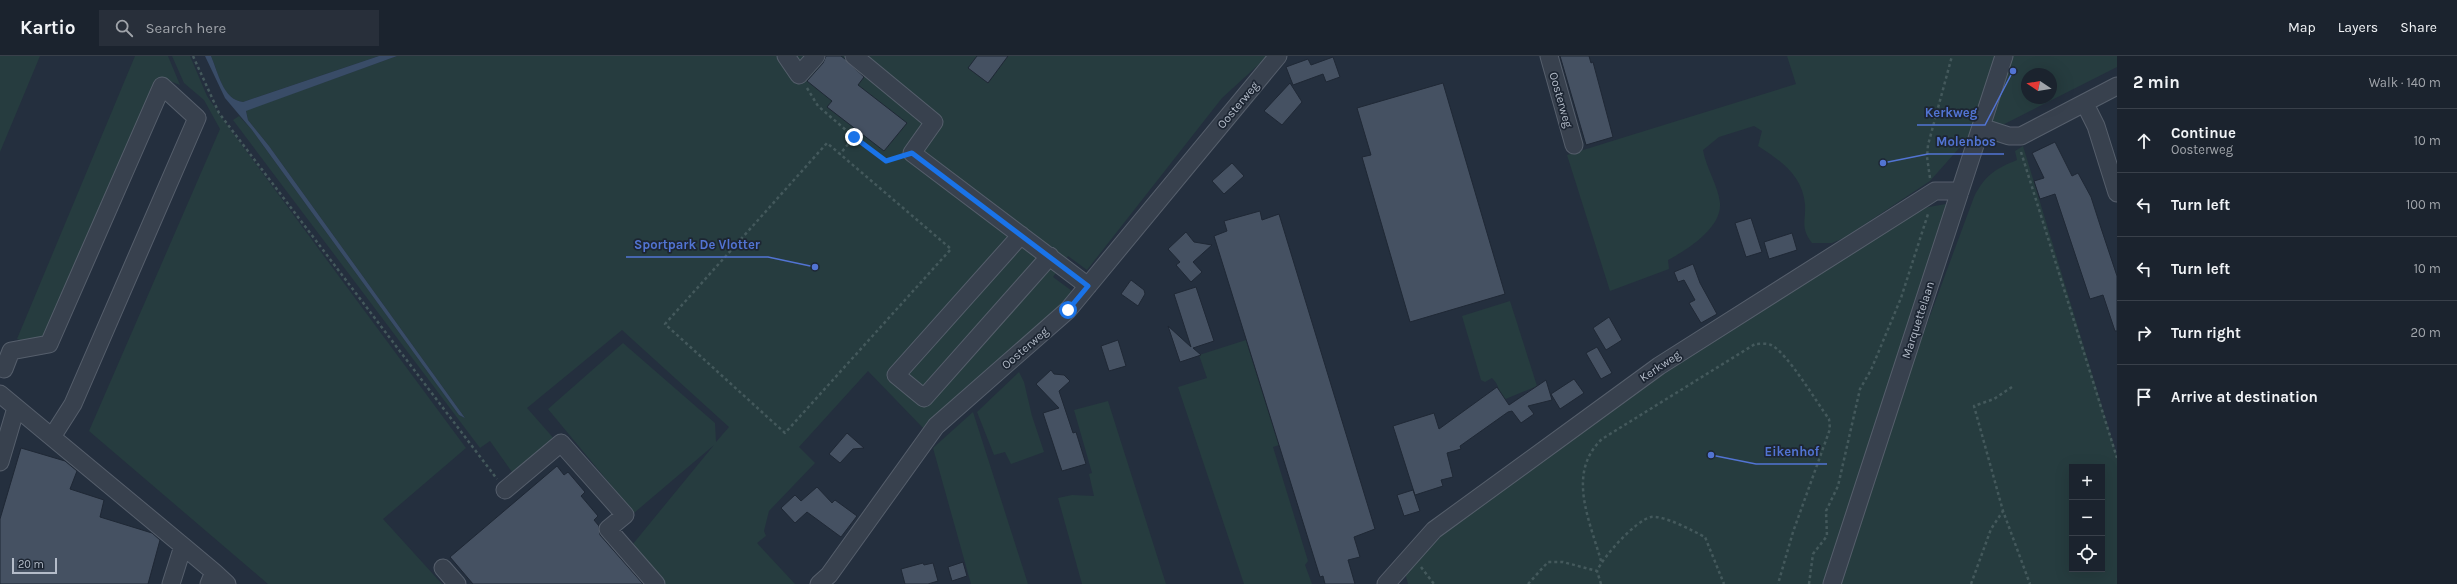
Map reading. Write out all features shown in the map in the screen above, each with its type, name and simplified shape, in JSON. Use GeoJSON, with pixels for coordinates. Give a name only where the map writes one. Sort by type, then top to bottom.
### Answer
{"type":"FeatureCollection","features":[{"type":"Feature","properties":{"kind":"street"},"geometry":{"type":"LineString","coordinates":[[786,56],[799,75],[816,56]]}},
{"type":"Feature","properties":{"kind":"street"},"geometry":{"type":"LineString","coordinates":[[854,56],[934,122],[912,153],[1088,286]]}},
{"type":"Feature","properties":{"kind":"street","name":"Oosterweg"},"geometry":{"type":"LineString","coordinates":[[819,584],[829,575],[936,426],[1068,310],[1278,56]]}},
{"type":"Feature","properties":{"kind":"street","name":"Oosterweg"},"geometry":{"type":"LineString","coordinates":[[1549,56],[1574,145]]}},
{"type":"Feature","properties":{"kind":"street","name":"Marquettelaan"},"geometry":{"type":"LineString","coordinates":[[1832,584],[2004,56]]}},
{"type":"Feature","properties":{"kind":"street"},"geometry":{"type":"LineString","coordinates":[[1,372],[11,351],[49,344],[162,86],[197,118],[73,404],[52,437]]}},
{"type":"Feature","properties":{"kind":"street"},"geometry":{"type":"LineString","coordinates":[[1981,127],[2009,136],[2021,136],[2117,86]]}},
{"type":"Feature","properties":{"kind":"street"},"geometry":{"type":"LineString","coordinates":[[2085,104],[2096,126],[2117,194]]}},
{"type":"Feature","properties":{"kind":"street"},"geometry":{"type":"LineString","coordinates":[[1935,191],[1960,191]]}},
{"type":"Feature","properties":{"kind":"street","name":"Kerkweg"},"geometry":{"type":"LineString","coordinates":[[1386,584],[1434,530],[1659,366],[1935,191]]}},
{"type":"Feature","properties":{"kind":"street"},"geometry":{"type":"LineString","coordinates":[[1021,235],[896,375],[924,398],[1050,256]]}},
{"type":"Feature","properties":{"kind":"street"},"geometry":{"type":"LineString","coordinates":[[0,394],[182,546],[212,578],[227,584]]}},
{"type":"Feature","properties":{"kind":"street"},"geometry":{"type":"LineString","coordinates":[[0,462],[16,408]]}},
{"type":"Feature","properties":{"kind":"street"},"geometry":{"type":"LineString","coordinates":[[505,490],[561,443],[625,515],[608,530],[656,584]]}},
{"type":"Feature","properties":{"kind":"street"},"geometry":{"type":"LineString","coordinates":[[171,584],[182,546]]}},
{"type":"Feature","properties":{"kind":"street"},"geometry":{"type":"LineString","coordinates":[[443,568],[457,584]]}},
{"type":"Feature","properties":{"kind":"path"},"geometry":{"type":"LineString","coordinates":[[194,56],[219,113],[505,490]]}},
{"type":"Feature","properties":{"kind":"path"},"geometry":{"type":"LineString","coordinates":[[1809,584],[1813,554],[1827,536],[1826,510],[1838,486],[1860,389],[1870,370],[1901,298],[1920,235],[1935,198],[1935,191],[1930,180],[1927,157],[1952,56]]}},
{"type":"Feature","properties":{"kind":"path"},"geometry":{"type":"LineString","coordinates":[[799,75],[818,106],[854,137],[886,161],[912,153]]}},
{"type":"Feature","properties":{"kind":"path"},"geometry":{"type":"LineString","coordinates":[[2021,136],[2021,155],[2117,458]]}},
{"type":"Feature","properties":{"kind":"path"},"geometry":{"type":"LineString","coordinates":[[840,154],[854,137]]}},
{"type":"Feature","properties":{"kind":"path"},"geometry":{"type":"LineString","coordinates":[[826,143],[840,154],[951,249],[785,433],[665,324],[826,143]]}},
{"type":"Feature","properties":{"kind":"path"},"geometry":{"type":"LineString","coordinates":[[1601,560],[1582,499],[1583,477],[1586,462],[1594,446],[1602,439],[1755,344],[1770,344],[1780,351],[1829,419],[1830,429],[1793,532],[1778,584]]}},
{"type":"Feature","properties":{"kind":"path"},"geometry":{"type":"LineString","coordinates":[[2012,387],[1994,399],[1974,406],[2003,511],[2030,584]]}},
{"type":"Feature","properties":{"kind":"path"},"geometry":{"type":"LineString","coordinates":[[1971,584],[1992,529],[2003,511]]}},
{"type":"Feature","properties":{"kind":"path"},"geometry":{"type":"LineString","coordinates":[[1601,584],[1597,570],[1601,560],[1638,525],[1650,517],[1666,520],[1705,537],[1724,584]]}},
{"type":"Feature","properties":{"kind":"path"},"geometry":{"type":"LineString","coordinates":[[1413,554],[1434,584]]}},
{"type":"Feature","properties":{"kind":"path"},"geometry":{"type":"LineString","coordinates":[[1528,584],[1548,562],[1563,562],[1597,570]]}},
{"type":"Feature","properties":{"kind":"green space"},"geometry":{"type":"Polygon","coordinates":[[[0,56],[40,56],[0,152],[0,56]]]}},
{"type":"Feature","properties":{"kind":"green space"},"geometry":{"type":"Polygon","coordinates":[[[135,56],[168,56],[180,85],[162,78],[47,335],[26,342],[17,339],[135,56]]]}},
{"type":"Feature","properties":{"kind":"green space"},"geometry":{"type":"Polygon","coordinates":[[[172,56],[190,56],[207,96],[224,121],[466,448],[383,519],[442,584],[268,584],[89,431],[220,129],[204,100],[184,83],[172,56]]]}},
{"type":"Feature","properties":{"kind":"green space"},"geometry":{"type":"Polygon","coordinates":[[[211,56],[379,56],[243,102],[236,100],[226,91],[211,56]]]}},
{"type":"Feature","properties":{"kind":"green space"},"geometry":{"type":"Polygon","coordinates":[[[397,56],[1268,56],[1222,98],[1087,270],[1068,256],[1053,277],[1072,291],[1057,312],[924,429],[868,371],[799,447],[815,463],[769,511],[764,531],[766,536],[757,543],[795,584],[658,584],[628,550],[714,445],[634,513],[548,409],[623,343],[715,423],[716,442],[729,427],[622,330],[527,408],[556,441],[514,475],[490,441],[480,448],[233,120],[239,116],[252,130],[459,415],[465,418],[269,146],[248,120],[246,110],[397,56]]]}},
{"type":"Feature","properties":{"kind":"green space"},"geometry":{"type":"Polygon","coordinates":[[[1787,56],[2117,56],[2117,67],[2057,97],[2057,68],[2021,68],[2021,104],[2044,104],[1961,146],[1930,181],[1844,238],[1832,243],[1812,243],[1808,237],[1804,224],[1805,204],[1800,185],[1782,163],[1758,146],[1762,131],[1754,126],[1719,137],[1703,150],[1719,196],[1719,212],[1715,221],[1702,237],[1668,260],[1669,269],[1610,291],[1567,155],[1796,84],[1787,56]]]}},
{"type":"Feature","properties":{"kind":"green space"},"geometry":{"type":"Polygon","coordinates":[[[2023,146],[2117,456],[2117,584],[1840,584],[1917,351],[1974,197],[1982,183],[1991,174],[2003,166],[2017,160],[2015,151],[2023,146]]]}},
{"type":"Feature","properties":{"kind":"green space"},"geometry":{"type":"Polygon","coordinates":[[[1946,204],[1836,550],[1823,584],[1408,584],[1405,573],[1432,543],[1496,492],[1656,378],[1923,208],[1946,204]]]}},
{"type":"Feature","properties":{"kind":"green space"},"geometry":{"type":"Polygon","coordinates":[[[1510,301],[1537,386],[1496,403],[1499,392],[1497,384],[1492,378],[1485,382],[1481,380],[1462,316],[1510,301]]]}},
{"type":"Feature","properties":{"kind":"green space"},"geometry":{"type":"Polygon","coordinates":[[[1246,340],[1279,445],[1273,447],[1308,561],[1305,565],[1312,584],[1244,584],[1178,387],[1207,378],[1199,355],[1246,340]]]}},
{"type":"Feature","properties":{"kind":"green space"},"geometry":{"type":"Polygon","coordinates":[[[1019,372],[1024,382],[1032,416],[1044,452],[1011,464],[1005,452],[994,455],[977,412],[1019,372]]]}},
{"type":"Feature","properties":{"kind":"green space"},"geometry":{"type":"Polygon","coordinates":[[[1108,401],[1166,584],[1082,584],[1058,498],[1072,495],[1094,496],[1089,474],[1092,473],[1074,410],[1108,401]]]}},
{"type":"Feature","properties":{"kind":"green space"},"geometry":{"type":"Polygon","coordinates":[[[973,412],[1028,584],[971,584],[933,448],[973,412]]]}},
{"type":"Feature","properties":{"kind":"water"},"geometry":{"type":"Polygon","coordinates":[[[205,56],[211,56],[226,91],[236,100],[243,102],[379,56],[397,56],[246,111],[248,120],[269,146],[465,418],[459,415],[252,130],[225,98],[205,56]]]}},
{"type":"Feature","properties":{"kind":"building"},"geometry":{"type":"Polygon","coordinates":[[[826,56],[841,56],[845,59],[864,77],[858,85],[907,123],[884,151],[827,107],[832,101],[807,81],[823,63],[826,56]]]}},
{"type":"Feature","properties":{"kind":"building"},"geometry":{"type":"Polygon","coordinates":[[[977,56],[1008,56],[988,83],[968,68],[977,56]]]}},
{"type":"Feature","properties":{"kind":"building"},"geometry":{"type":"Polygon","coordinates":[[[1560,56],[1589,56],[1591,63],[1593,62],[1613,137],[1586,145],[1560,56]]]}},
{"type":"Feature","properties":{"kind":"building"},"geometry":{"type":"Polygon","coordinates":[[[1333,57],[1340,77],[1326,82],[1323,74],[1293,85],[1286,67],[1308,59],[1311,65],[1333,57]]]}},
{"type":"Feature","properties":{"kind":"building"},"geometry":{"type":"Polygon","coordinates":[[[1290,83],[1302,102],[1282,125],[1264,111],[1290,83]]]}},
{"type":"Feature","properties":{"kind":"building"},"geometry":{"type":"Polygon","coordinates":[[[1443,83],[1505,294],[1410,322],[1362,157],[1371,155],[1357,108],[1443,83]]]}},
{"type":"Feature","properties":{"kind":"building"},"geometry":{"type":"Polygon","coordinates":[[[2055,142],[2072,176],[2078,173],[2091,197],[2117,276],[2117,331],[2115,331],[2103,295],[2090,299],[2055,194],[2040,199],[2034,181],[2044,178],[2032,153],[2055,142]]]}},
{"type":"Feature","properties":{"kind":"building"},"geometry":{"type":"Polygon","coordinates":[[[1232,163],[1244,176],[1224,194],[1212,181],[1232,163]]]}},
{"type":"Feature","properties":{"kind":"building"},"geometry":{"type":"Polygon","coordinates":[[[1260,211],[1262,220],[1279,214],[1375,529],[1354,537],[1360,557],[1348,560],[1355,584],[1325,584],[1323,576],[1320,577],[1214,236],[1227,231],[1224,221],[1260,211]]]}},
{"type":"Feature","properties":{"kind":"building"},"geometry":{"type":"Polygon","coordinates":[[[1751,218],[1762,252],[1746,257],[1735,223],[1751,218]]]}},
{"type":"Feature","properties":{"kind":"building"},"geometry":{"type":"Polygon","coordinates":[[[1186,232],[1194,242],[1212,245],[1193,262],[1202,272],[1191,282],[1176,265],[1180,262],[1168,249],[1186,232]]]}},
{"type":"Feature","properties":{"kind":"building"},"geometry":{"type":"Polygon","coordinates":[[[1792,233],[1797,250],[1769,259],[1764,242],[1792,233]]]}},
{"type":"Feature","properties":{"kind":"building"},"geometry":{"type":"Polygon","coordinates":[[[1693,264],[1700,283],[1717,314],[1701,323],[1689,303],[1695,300],[1684,280],[1678,282],[1674,272],[1693,264]]]}},
{"type":"Feature","properties":{"kind":"building"},"geometry":{"type":"Polygon","coordinates":[[[1131,280],[1144,290],[1145,294],[1138,306],[1121,294],[1131,280]]]}},
{"type":"Feature","properties":{"kind":"building"},"geometry":{"type":"Polygon","coordinates":[[[1196,287],[1214,341],[1193,348],[1201,355],[1180,362],[1168,326],[1191,347],[1174,294],[1196,287]]]}},
{"type":"Feature","properties":{"kind":"building"},"geometry":{"type":"Polygon","coordinates":[[[1609,317],[1622,340],[1606,350],[1593,328],[1609,317]]]}},
{"type":"Feature","properties":{"kind":"building"},"geometry":{"type":"Polygon","coordinates":[[[1118,340],[1126,366],[1109,371],[1101,346],[1118,340]]]}},
{"type":"Feature","properties":{"kind":"building"},"geometry":{"type":"Polygon","coordinates":[[[1597,347],[1612,373],[1601,379],[1586,353],[1597,347]]]}},
{"type":"Feature","properties":{"kind":"building"},"geometry":{"type":"Polygon","coordinates":[[[1051,370],[1054,374],[1064,375],[1070,381],[1059,391],[1073,433],[1076,432],[1086,464],[1062,471],[1043,413],[1059,408],[1036,384],[1051,370]]]}},
{"type":"Feature","properties":{"kind":"building"},"geometry":{"type":"Polygon","coordinates":[[[1574,379],[1584,393],[1560,409],[1551,394],[1574,379]]]}},
{"type":"Feature","properties":{"kind":"building"},"geometry":{"type":"Polygon","coordinates":[[[1546,380],[1552,400],[1528,406],[1534,414],[1521,423],[1512,411],[1508,412],[1460,446],[1461,449],[1447,453],[1453,477],[1441,480],[1443,486],[1415,495],[1393,426],[1434,413],[1439,429],[1497,387],[1509,405],[1546,380]]]}},
{"type":"Feature","properties":{"kind":"building"},"geometry":{"type":"Polygon","coordinates":[[[847,433],[864,448],[853,449],[840,463],[829,454],[847,433]]]}},
{"type":"Feature","properties":{"kind":"building"},"geometry":{"type":"Polygon","coordinates":[[[21,448],[65,461],[77,471],[70,489],[104,500],[100,517],[152,533],[160,540],[148,584],[0,584],[0,519],[21,448]]]}},
{"type":"Feature","properties":{"kind":"building"},"geometry":{"type":"Polygon","coordinates":[[[557,466],[564,475],[568,472],[585,492],[581,496],[598,516],[594,520],[599,526],[600,535],[643,584],[473,584],[450,557],[557,466]]]}},
{"type":"Feature","properties":{"kind":"building"},"geometry":{"type":"Polygon","coordinates":[[[817,487],[832,503],[835,500],[857,516],[841,537],[807,512],[795,523],[781,508],[795,495],[801,501],[817,487]]]}},
{"type":"Feature","properties":{"kind":"building"},"geometry":{"type":"Polygon","coordinates":[[[1413,490],[1420,511],[1404,516],[1397,495],[1413,490]]]}},
{"type":"Feature","properties":{"kind":"building"},"geometry":{"type":"Polygon","coordinates":[[[963,562],[967,576],[952,581],[948,567],[963,562]]]}},
{"type":"Feature","properties":{"kind":"building"},"geometry":{"type":"Polygon","coordinates":[[[923,563],[924,565],[933,563],[938,581],[928,584],[905,584],[901,569],[923,563]]]}},
{"type":"Feature","properties":{"kind":"place","name":"Kerkweg"},"geometry":{"type":"Point","coordinates":[2013,71]}},
{"type":"Feature","properties":{"kind":"place","name":"Molenbos"},"geometry":{"type":"Point","coordinates":[1883,163]}},
{"type":"Feature","properties":{"kind":"place","name":"Sportpark De Vlotter"},"geometry":{"type":"Point","coordinates":[815,267]}},
{"type":"Feature","properties":{"kind":"place","name":"Eikenhof"},"geometry":{"type":"Point","coordinates":[1711,455]}},
{"type":"Feature","properties":{"kind":"route"},"geometry":{"type":"LineString","coordinates":[[854,137],[886,161],[912,153],[1088,286],[1068,310]]}}]}
